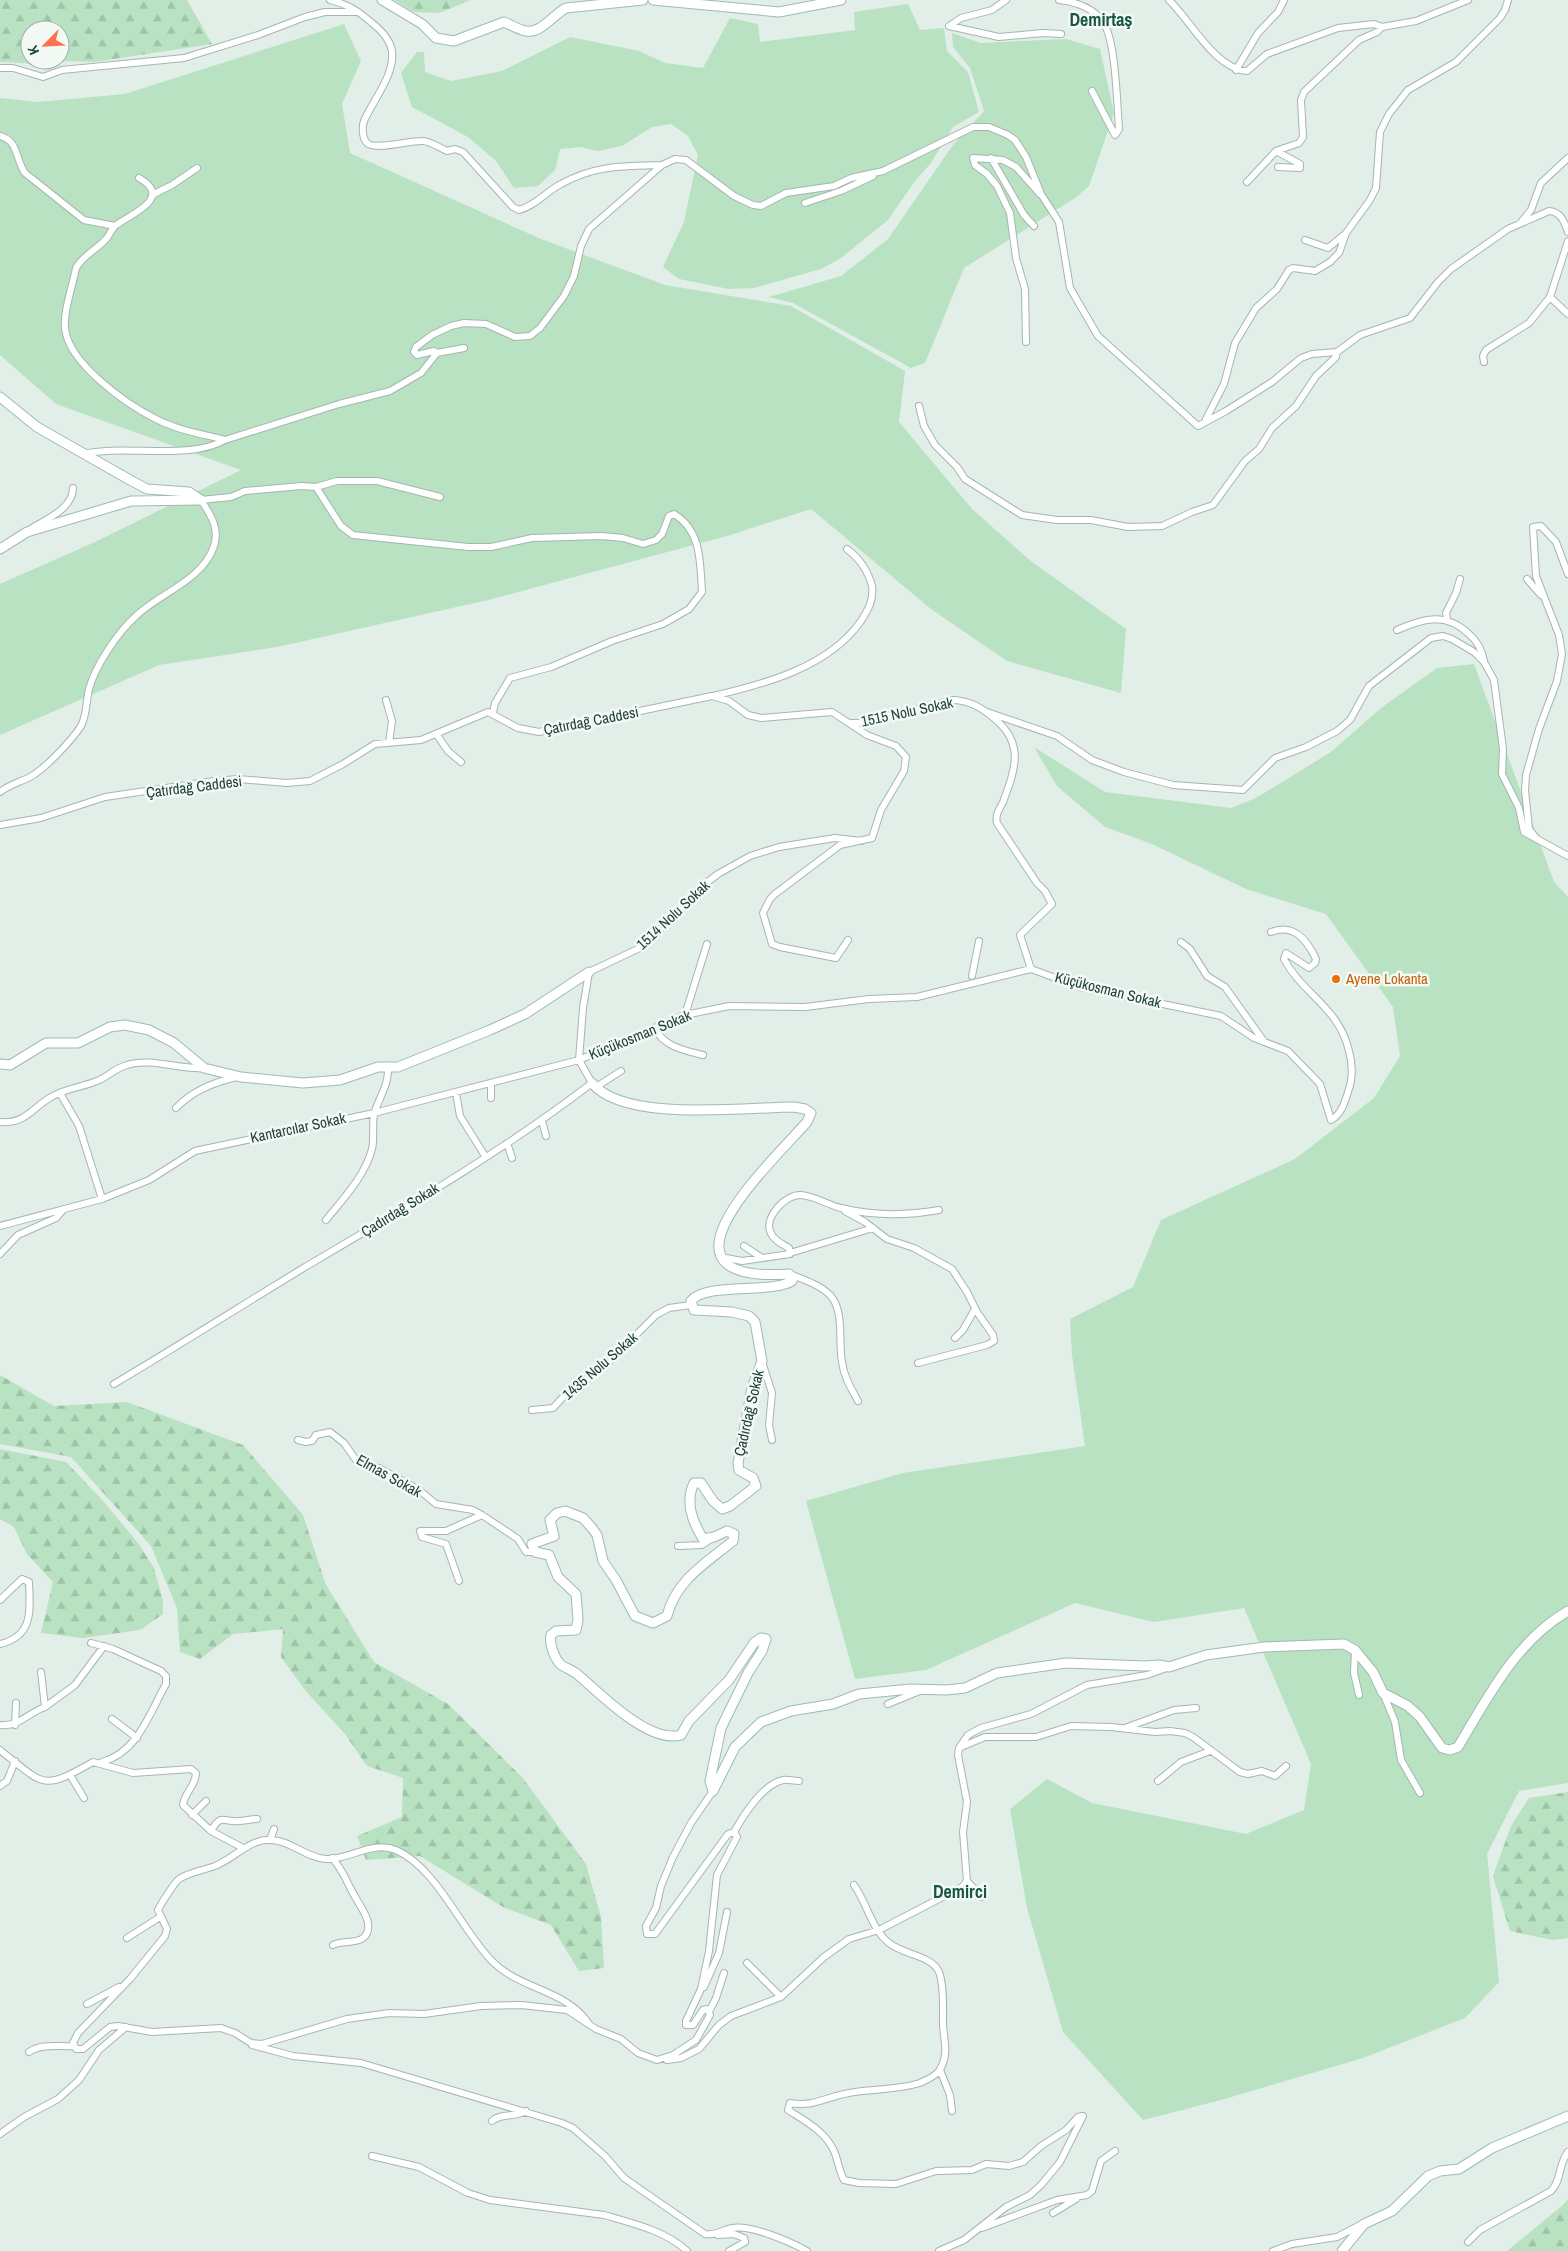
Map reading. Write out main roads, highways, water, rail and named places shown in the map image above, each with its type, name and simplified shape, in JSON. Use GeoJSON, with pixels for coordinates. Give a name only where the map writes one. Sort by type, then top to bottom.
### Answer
{"type":"FeatureCollection","features":[{"type":"Feature","properties":{"kind":"place","name":"Ayene Lokanta"},"geometry":{"type":"Point","coordinates":[1336,979]}},
{"type":"Feature","properties":{"kind":"district","name":"Demirtaş"},"geometry":{"type":"Point","coordinates":[1101,20]}},
{"type":"Feature","properties":{"kind":"district","name":"Demirci"},"geometry":{"type":"Point","coordinates":[960,1892]}}]}
